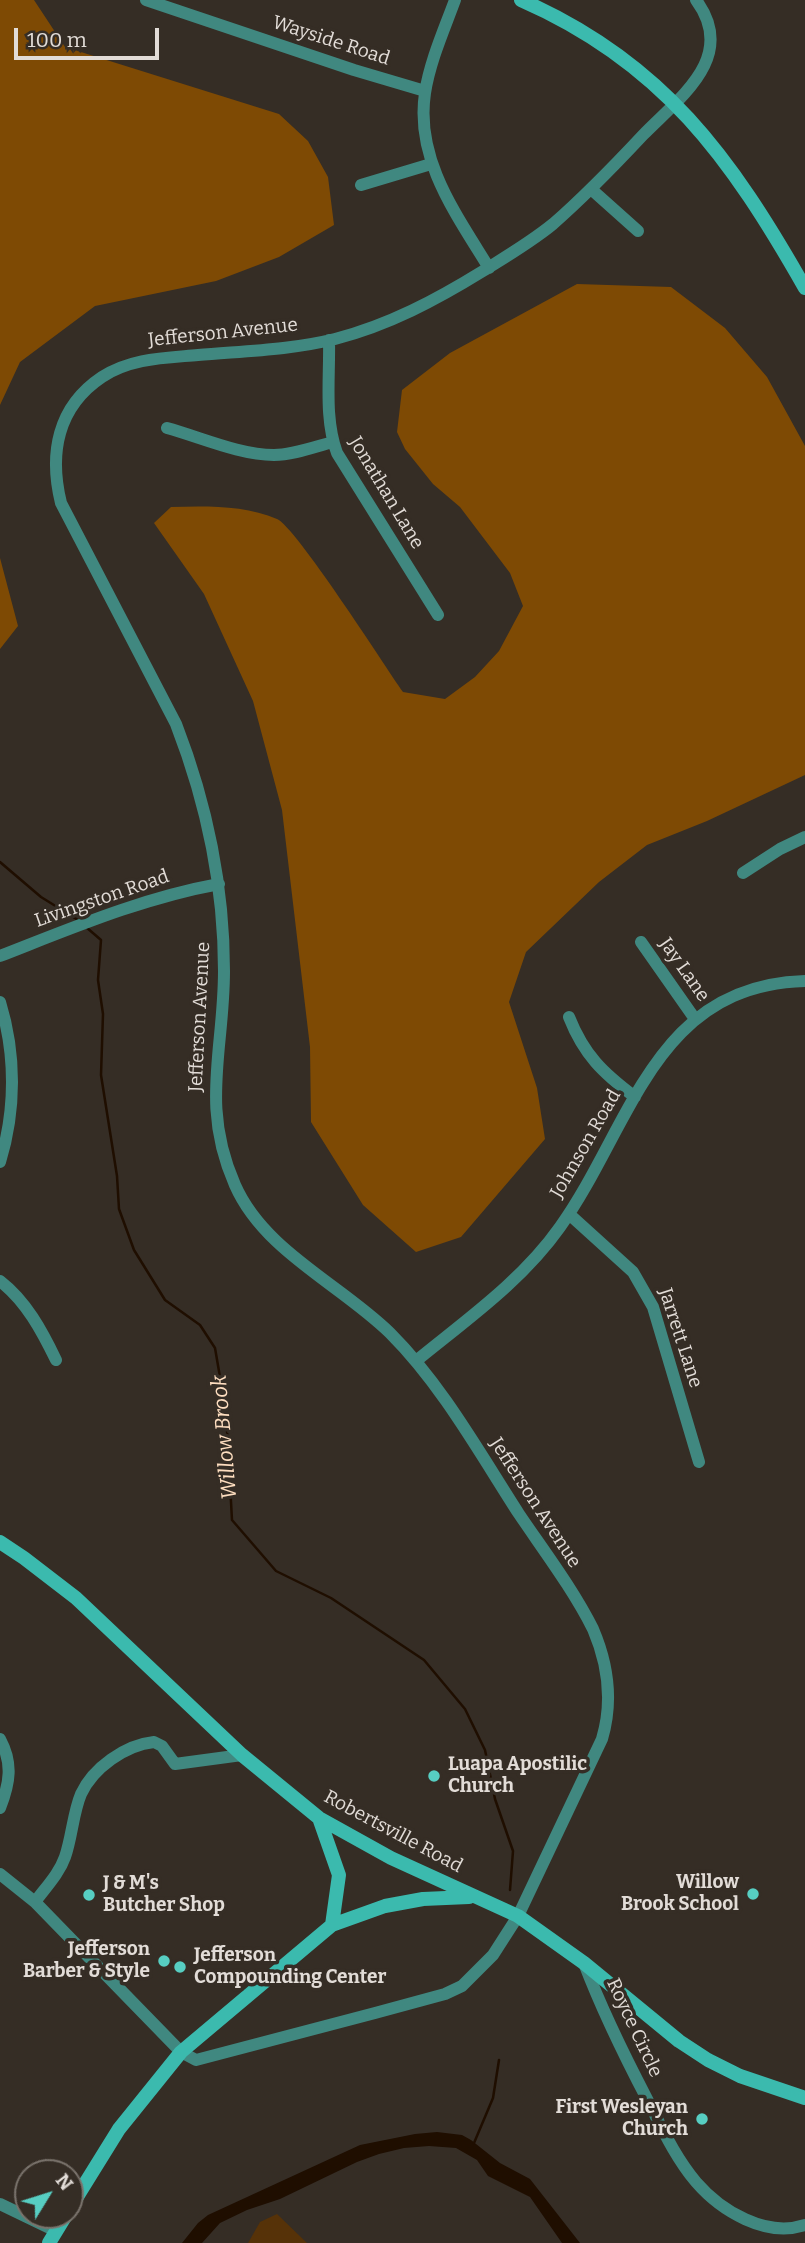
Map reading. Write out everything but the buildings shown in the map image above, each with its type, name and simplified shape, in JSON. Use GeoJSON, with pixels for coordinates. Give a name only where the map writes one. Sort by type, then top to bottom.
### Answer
{"type":"FeatureCollection","features":[{"type":"Feature","properties":{"kind":"street","name":"Wayside Road"},"geometry":{"type":"LineString","coordinates":[[146,0],[425,91]]}},
{"type":"Feature","properties":{"kind":"street"},"geometry":{"type":"LineString","coordinates":[[455,0],[425,91],[425,139],[431,164],[452,207],[489,268]]}},
{"type":"Feature","properties":{"kind":"street"},"geometry":{"type":"LineString","coordinates":[[521,0],[595,39],[634,67],[675,103],[727,162],[757,206],[805,288]]}},
{"type":"Feature","properties":{"kind":"street","name":"Jefferson Avenue"},"geometry":{"type":"LineString","coordinates":[[181,2052],[196,2060],[445,1994],[462,1986],[493,1955],[518,1916],[602,1739],[608,1694],[604,1661],[591,1623],[416,1361],[360,1306],[274,1240],[261,1226],[236,1188],[224,1159],[215,1116],[224,974],[219,884],[210,835],[186,748],[160,691],[61,503],[54,460],[60,432],[71,410],[89,388],[116,369],[149,359],[280,347],[329,340],[363,331],[403,316],[489,268],[538,236],[591,190],[700,76],[711,48],[709,25],[696,0]]}},
{"type":"Feature","properties":{"kind":"street"},"geometry":{"type":"LineString","coordinates":[[361,185],[431,164]]}},
{"type":"Feature","properties":{"kind":"street"},"geometry":{"type":"LineString","coordinates":[[591,190],[638,231]]}},
{"type":"Feature","properties":{"kind":"street","name":"Jonathan Lane"},"geometry":{"type":"LineString","coordinates":[[329,340],[329,417],[333,442],[352,479],[438,615]]}},
{"type":"Feature","properties":{"kind":"street"},"geometry":{"type":"LineString","coordinates":[[167,428],[252,453],[271,455],[291,453],[333,442]]}},
{"type":"Feature","properties":{"kind":"street"},"geometry":{"type":"LineString","coordinates":[[743,873],[780,849],[805,837]]}},
{"type":"Feature","properties":{"kind":"street","name":"Livingston Road"},"geometry":{"type":"LineString","coordinates":[[0,956],[131,906],[174,892],[219,884]]}},
{"type":"Feature","properties":{"kind":"street","name":"Jay Lane"},"geometry":{"type":"LineString","coordinates":[[641,942],[695,1019]]}},
{"type":"Feature","properties":{"kind":"street","name":"Johnson Road"},"geometry":{"type":"LineString","coordinates":[[416,1361],[511,1282],[537,1256],[569,1214],[659,1056],[677,1035],[695,1019],[735,994],[782,982],[805,981]]}},
{"type":"Feature","properties":{"kind":"street"},"geometry":{"type":"LineString","coordinates":[[0,1002],[6,1024],[12,1091],[9,1124],[0,1162]]}},
{"type":"Feature","properties":{"kind":"street"},"geometry":{"type":"LineString","coordinates":[[569,1017],[576,1037],[588,1055],[604,1074],[635,1097]]}},
{"type":"Feature","properties":{"kind":"street","name":"Jarrett Lane"},"geometry":{"type":"LineString","coordinates":[[569,1214],[621,1259],[642,1284],[653,1307],[699,1462]]}},
{"type":"Feature","properties":{"kind":"street"},"geometry":{"type":"LineString","coordinates":[[0,1281],[20,1300],[56,1360]]}},
{"type":"Feature","properties":{"kind":"street","name":"Robertsville Road"},"geometry":{"type":"LineString","coordinates":[[0,1542],[76,1598],[242,1755],[319,1818],[391,1858],[518,1916],[584,1963],[678,2041],[709,2060],[740,2076],[805,2098]]}},
{"type":"Feature","properties":{"kind":"street"},"geometry":{"type":"LineString","coordinates":[[0,1739],[9,1760],[10,1779],[0,1808]]}},
{"type":"Feature","properties":{"kind":"street"},"geometry":{"type":"LineString","coordinates":[[35,1902],[60,1869],[80,1796],[90,1778],[115,1757],[154,1742],[162,1746],[175,1763],[242,1755]]}},
{"type":"Feature","properties":{"kind":"street"},"geometry":{"type":"LineString","coordinates":[[319,1818],[339,1875],[332,1925]]}},
{"type":"Feature","properties":{"kind":"street"},"geometry":{"type":"LineString","coordinates":[[0,1874],[35,1902],[181,2052]]}},
{"type":"Feature","properties":{"kind":"street"},"geometry":{"type":"LineString","coordinates":[[84,2185],[119,2129],[181,2052],[332,1925],[385,1906],[423,1899],[474,1897]]}},
{"type":"Feature","properties":{"kind":"street","name":"Royce Circle"},"geometry":{"type":"LineString","coordinates":[[584,1963],[641,2089],[673,2151],[698,2184],[730,2211],[746,2220],[772,2228],[786,2229],[805,2225]]}},
{"type":"Feature","properties":{"kind":"street"},"geometry":{"type":"LineString","coordinates":[[0,2204],[52,2237]]}},
{"type":"Feature","properties":{"kind":"shaded area"},"geometry":{"type":"Polygon","coordinates":[[[0,0],[34,0],[65,47],[279,114],[308,141],[328,177],[334,225],[279,257],[216,281],[95,306],[20,362],[0,405],[0,0]]]}},
{"type":"Feature","properties":{"kind":"shaded area"},"geometry":{"type":"Polygon","coordinates":[[[577,284],[671,287],[725,328],[767,377],[805,446],[805,775],[707,821],[647,845],[599,882],[526,952],[509,1002],[537,1088],[545,1139],[461,1237],[416,1252],[363,1205],[311,1122],[310,1047],[282,810],[253,701],[204,594],[154,523],[171,507],[238,509],[277,519],[302,545],[403,692],[445,699],[475,677],[499,651],[523,606],[510,573],[460,507],[433,484],[405,449],[397,432],[402,390],[450,353],[577,284]]]}},
{"type":"Feature","properties":{"kind":"shaded area"},"geometry":{"type":"Polygon","coordinates":[[[0,558],[18,626],[0,649],[0,558]]]}},
{"type":"Feature","properties":{"kind":"shaded area"},"geometry":{"type":"Polygon","coordinates":[[[437,2132],[462,2135],[500,2163],[530,2179],[580,2243],[562,2243],[530,2197],[488,2176],[477,2160],[456,2148],[429,2146],[404,2148],[357,2162],[280,2199],[220,2223],[202,2243],[182,2243],[208,2215],[360,2145],[437,2132]]]}},
{"type":"Feature","properties":{"kind":"shaded area"},"geometry":{"type":"Polygon","coordinates":[[[277,2214],[307,2243],[248,2243],[260,2222],[277,2214]]]}},
{"type":"Feature","properties":{"kind":"waterway","name":"Willow Brook"},"geometry":{"type":"LineString","coordinates":[[0,862],[41,897],[78,920]]}},
{"type":"Feature","properties":{"kind":"waterway","name":"Willow Brook"},"geometry":{"type":"LineString","coordinates":[[86,927],[101,940],[98,980],[103,1014],[101,1075],[117,1176],[119,1209],[134,1250],[165,1300],[200,1325],[215,1348],[226,1412],[232,1520],[276,1571],[331,1598],[424,1660],[465,1709],[485,1750],[495,1799],[513,1851],[510,1890]]}},
{"type":"Feature","properties":{"kind":"waterway","name":"Willow Brook"},"geometry":{"type":"LineString","coordinates":[[474,2143],[493,2098],[499,2060]]}},
{"type":"Feature","properties":{"kind":"place","name":"Luapa Apostilic Church"},"geometry":{"type":"Point","coordinates":[434,1776]}},
{"type":"Feature","properties":{"kind":"place","name":"Willow Brook School"},"geometry":{"type":"Point","coordinates":[753,1894]}},
{"type":"Feature","properties":{"kind":"place","name":"J & M's Butcher Shop"},"geometry":{"type":"Point","coordinates":[89,1895]}},
{"type":"Feature","properties":{"kind":"place","name":"Jefferson Barber & Style"},"geometry":{"type":"Point","coordinates":[164,1961]}},
{"type":"Feature","properties":{"kind":"place","name":"Jefferson Compounding Center"},"geometry":{"type":"Point","coordinates":[180,1967]}},
{"type":"Feature","properties":{"kind":"place","name":"First Wesleyan Church"},"geometry":{"type":"Point","coordinates":[702,2119]}}]}
